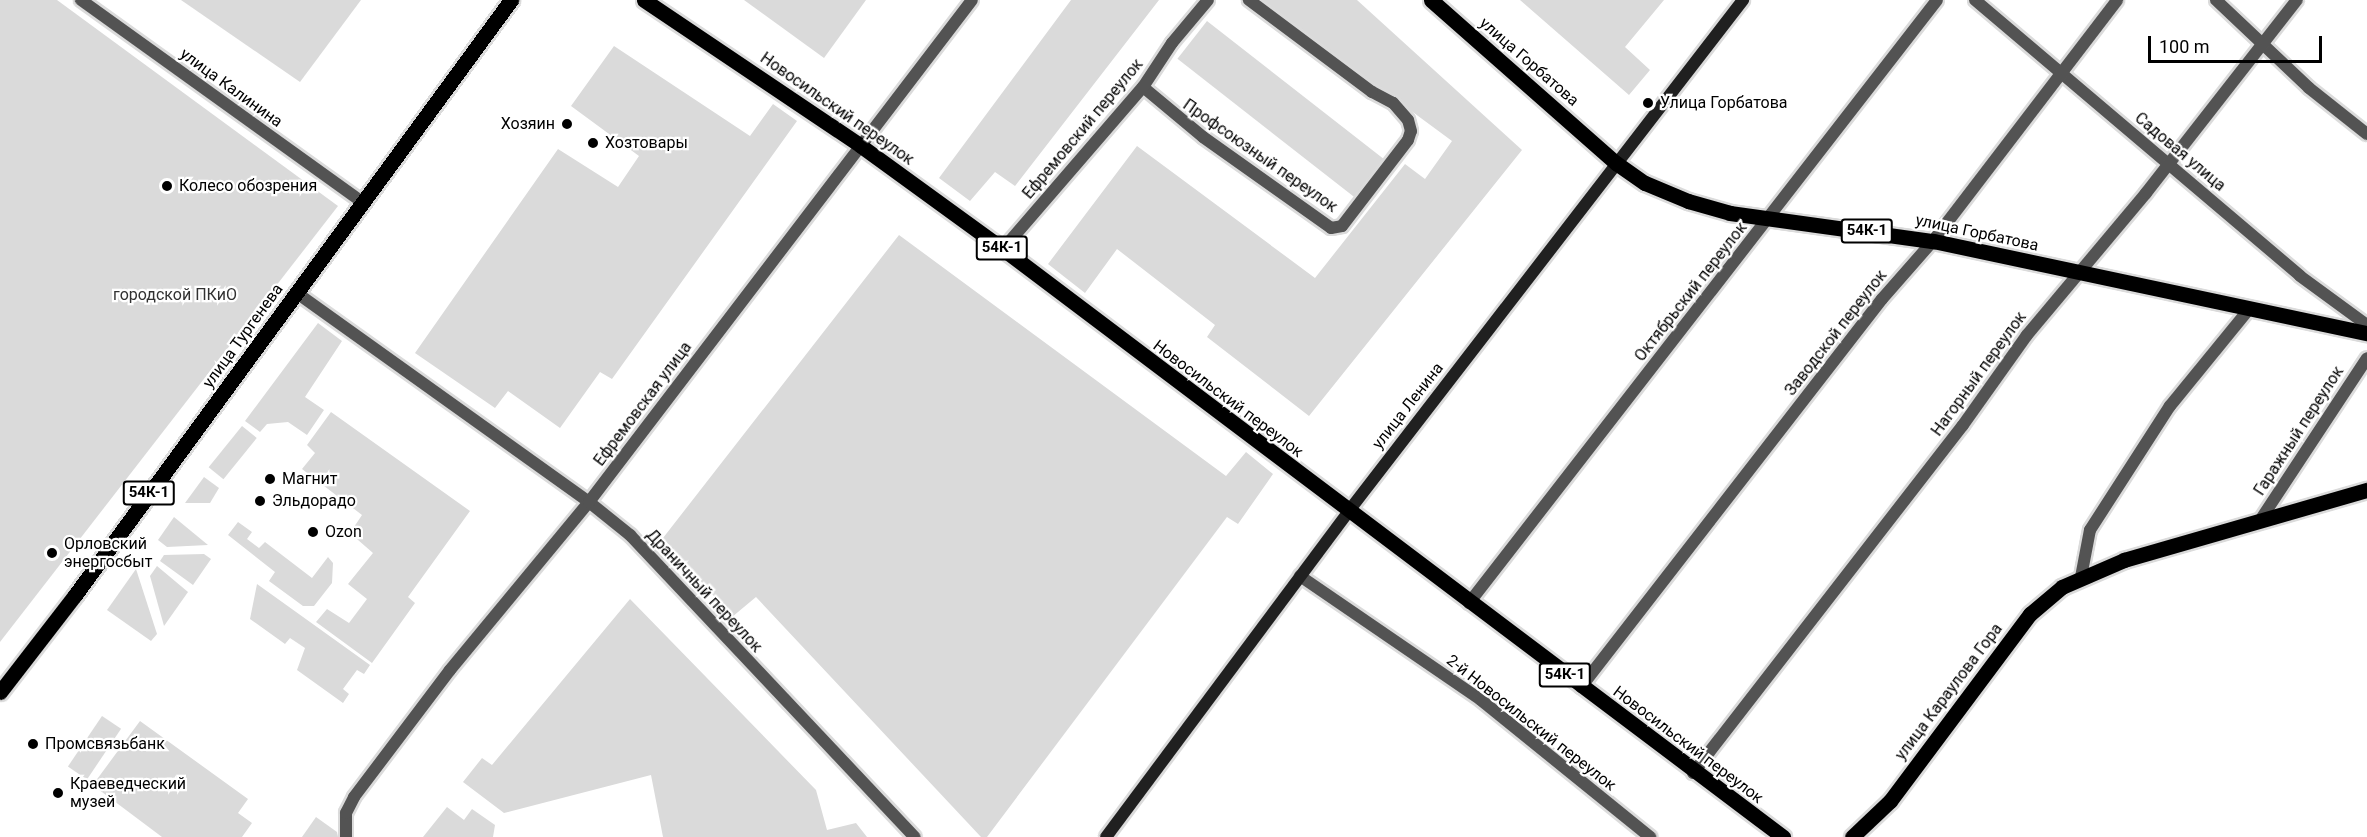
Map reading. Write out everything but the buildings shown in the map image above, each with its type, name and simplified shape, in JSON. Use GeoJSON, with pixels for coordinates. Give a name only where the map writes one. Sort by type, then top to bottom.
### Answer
{"type":"FeatureCollection","features":[{"type":"Feature","properties":{"kind":"main road","name":"улица Тургенева"},"geometry":{"type":"LineString","coordinates":[[0,692],[297,293],[511,0]]}},
{"type":"Feature","properties":{"kind":"main road","name":"Новосильский переулок"},"geometry":{"type":"LineString","coordinates":[[644,0],[861,146],[1003,249],[1694,773],[1783,837]]}},
{"type":"Feature","properties":{"kind":"main road","name":"улица Горбатова"},"geometry":{"type":"LineString","coordinates":[[1431,0],[1616,163],[1645,183],[1688,201],[1770,219],[1933,241],[2367,333]]}},
{"type":"Feature","properties":{"kind":"main road","name":"улица Ленина"},"geometry":{"type":"LineString","coordinates":[[1106,837],[1348,512],[1743,0]]}},
{"type":"Feature","properties":{"kind":"main road","name":"улица Караулова Гора"},"geometry":{"type":"LineString","coordinates":[[1852,837],[1890,801],[2030,614],[2062,587],[2124,560],[2367,490]]}},
{"type":"Feature","properties":{"kind":"street","name":"улица Калинина"},"geometry":{"type":"LineString","coordinates":[[81,0],[362,202]]}},
{"type":"Feature","properties":{"kind":"street","name":"Ефремовская улица"},"geometry":{"type":"LineString","coordinates":[[345,833],[354,797],[450,670],[589,501],[972,0]]}},
{"type":"Feature","properties":{"kind":"street","name":"Ефремовский переулок"},"geometry":{"type":"LineString","coordinates":[[1003,249],[1143,87],[1172,43],[1208,0]]}},
{"type":"Feature","properties":{"kind":"street","name":"Профсоюзный переулок"},"geometry":{"type":"LineString","coordinates":[[1143,87],[1203,137],[1331,228],[1341,226],[1381,178],[1411,131],[1403,111],[1249,0]]}},
{"type":"Feature","properties":{"kind":"street","name":"Октябрьский переулок"},"geometry":{"type":"LineString","coordinates":[[1469,603],[1770,219],[1937,0]]}},
{"type":"Feature","properties":{"kind":"street","name":"Садовая улица"},"geometry":{"type":"LineString","coordinates":[[1975,0],[2300,276],[2367,325]]}},
{"type":"Feature","properties":{"kind":"street","name":"Заводской переулок"},"geometry":{"type":"LineString","coordinates":[[1581,687],[1882,299],[1933,241],[2116,0]]}},
{"type":"Feature","properties":{"kind":"street"},"geometry":{"type":"LineString","coordinates":[[2216,0],[2261,45],[2367,134]]}},
{"type":"Feature","properties":{"kind":"street","name":"Нагорный переулок"},"geometry":{"type":"LineString","coordinates":[[1694,773],[2077,272],[2169,164],[2297,0]]}},
{"type":"Feature","properties":{"kind":"street","name":"Драничный переулок"},"geometry":{"type":"LineString","coordinates":[[297,293],[589,501],[669,573],[716,630],[915,837]]}},
{"type":"Feature","properties":{"kind":"street"},"geometry":{"type":"LineString","coordinates":[[2082,577],[2090,530],[2170,406],[2249,309]]}},
{"type":"Feature","properties":{"kind":"street","name":"Гаражный переулок"},"geometry":{"type":"LineString","coordinates":[[2259,522],[2367,358]]}},
{"type":"Feature","properties":{"kind":"street","name":"2-й Новосильский переулок"},"geometry":{"type":"LineString","coordinates":[[1300,576],[1481,700],[1650,837]]}},
{"type":"Feature","properties":{"kind":"green space","name":"городской ПКиО"},"geometry":{"type":"Polygon","coordinates":[[[0,0],[57,0],[338,206],[0,642],[0,0]]]}},
{"type":"Feature","properties":{"kind":"green space"},"geometry":{"type":"Polygon","coordinates":[[[181,0],[361,0],[300,82],[181,0]]]}},
{"type":"Feature","properties":{"kind":"green space"},"geometry":{"type":"Polygon","coordinates":[[[744,0],[866,0],[824,58],[744,0]]]}},
{"type":"Feature","properties":{"kind":"green space"},"geometry":{"type":"Polygon","coordinates":[[[1071,0],[1159,0],[1015,186],[995,172],[970,201],[939,178],[1071,0]]]}},
{"type":"Feature","properties":{"kind":"green space"},"geometry":{"type":"Polygon","coordinates":[[[1261,0],[1357,0],[1522,150],[1309,416],[1207,337],[1215,325],[1117,249],[1085,293],[1048,264],[1137,146],[1315,278],[1405,164],[1425,179],[1452,141],[1261,0]]]}},
{"type":"Feature","properties":{"kind":"green space"},"geometry":{"type":"Polygon","coordinates":[[[1520,0],[1664,0],[1625,47],[1650,70],[1629,95],[1520,0]]]}},
{"type":"Feature","properties":{"kind":"green space"},"geometry":{"type":"Polygon","coordinates":[[[1207,21],[1387,161],[1357,199],[1177,59],[1207,21]]]}},
{"type":"Feature","properties":{"kind":"green space"},"geometry":{"type":"Polygon","coordinates":[[[614,46],[750,136],[773,104],[797,121],[612,379],[600,372],[560,428],[508,391],[495,408],[415,353],[558,149],[618,187],[639,156],[571,106],[614,46]]]}},
{"type":"Feature","properties":{"kind":"green space"},"geometry":{"type":"Polygon","coordinates":[[[899,235],[1226,476],[1246,452],[1273,474],[1238,524],[1227,517],[987,837],[981,837],[756,597],[732,617],[663,538],[899,235]]]}},
{"type":"Feature","properties":{"kind":"green space"},"geometry":{"type":"Polygon","coordinates":[[[318,323],[342,341],[305,397],[324,410],[307,435],[288,422],[267,424],[260,432],[245,421],[318,323]]]}},
{"type":"Feature","properties":{"kind":"green space"},"geometry":{"type":"Polygon","coordinates":[[[331,412],[470,511],[408,597],[415,603],[372,663],[316,622],[327,609],[349,623],[367,599],[348,584],[373,553],[350,533],[362,515],[302,469],[315,453],[307,445],[331,412]]]}},
{"type":"Feature","properties":{"kind":"green space"},"geometry":{"type":"Polygon","coordinates":[[[242,426],[257,438],[223,479],[209,467],[242,426]]]}},
{"type":"Feature","properties":{"kind":"green space"},"geometry":{"type":"Polygon","coordinates":[[[204,477],[219,488],[210,503],[185,503],[204,477]]]}},
{"type":"Feature","properties":{"kind":"green space"},"geometry":{"type":"Polygon","coordinates":[[[174,517],[208,545],[167,547],[158,540],[174,517]]]}},
{"type":"Feature","properties":{"kind":"green space"},"geometry":{"type":"Polygon","coordinates":[[[238,522],[252,532],[247,539],[259,548],[265,542],[312,578],[328,557],[333,563],[332,583],[314,606],[303,606],[269,581],[275,572],[228,535],[238,522]]]}},
{"type":"Feature","properties":{"kind":"green space"},"geometry":{"type":"Polygon","coordinates":[[[204,554],[211,559],[193,585],[160,561],[164,555],[204,554]]]}},
{"type":"Feature","properties":{"kind":"green space"},"geometry":{"type":"Polygon","coordinates":[[[157,566],[188,592],[164,626],[150,576],[157,566]]]}},
{"type":"Feature","properties":{"kind":"green space"},"geometry":{"type":"Polygon","coordinates":[[[136,569],[157,634],[151,641],[107,610],[136,569]]]}},
{"type":"Feature","properties":{"kind":"green space"},"geometry":{"type":"Polygon","coordinates":[[[257,584],[370,665],[364,674],[357,670],[343,689],[349,694],[343,703],[297,670],[305,648],[290,638],[285,644],[250,619],[257,584]]]}},
{"type":"Feature","properties":{"kind":"green space"},"geometry":{"type":"Polygon","coordinates":[[[630,599],[816,790],[827,830],[856,823],[867,837],[663,837],[651,775],[504,813],[463,782],[482,758],[492,765],[630,599]]]}},
{"type":"Feature","properties":{"kind":"green space"},"geometry":{"type":"Polygon","coordinates":[[[102,716],[121,729],[87,779],[68,767],[102,716]]]}},
{"type":"Feature","properties":{"kind":"green space"},"geometry":{"type":"Polygon","coordinates":[[[140,721],[248,799],[238,813],[252,823],[242,837],[162,837],[98,789],[95,782],[140,721]]]}},
{"type":"Feature","properties":{"kind":"green space"},"geometry":{"type":"Polygon","coordinates":[[[447,807],[464,820],[472,809],[495,825],[493,837],[423,837],[447,807]]]}},
{"type":"Feature","properties":{"kind":"green space"},"geometry":{"type":"Polygon","coordinates":[[[316,817],[337,832],[338,837],[302,837],[316,817]]]}},
{"type":"Feature","properties":{"kind":"place","name":"Улица Горбатова"},"geometry":{"type":"Point","coordinates":[1648,103]}},
{"type":"Feature","properties":{"kind":"place","name":"Хозяин"},"geometry":{"type":"Point","coordinates":[567,124]}},
{"type":"Feature","properties":{"kind":"place","name":"Хозтовары"},"geometry":{"type":"Point","coordinates":[593,143]}},
{"type":"Feature","properties":{"kind":"place","name":"Колесо обозрения"},"geometry":{"type":"Point","coordinates":[167,186]}},
{"type":"Feature","properties":{"kind":"place","name":"Магнит"},"geometry":{"type":"Point","coordinates":[270,479]}},
{"type":"Feature","properties":{"kind":"place","name":"Эльдорадо"},"geometry":{"type":"Point","coordinates":[260,501]}},
{"type":"Feature","properties":{"kind":"place","name":"Ozon"},"geometry":{"type":"Point","coordinates":[313,532]}},
{"type":"Feature","properties":{"kind":"place","name":"Орловский энергосбыт"},"geometry":{"type":"Point","coordinates":[52,553]}},
{"type":"Feature","properties":{"kind":"place","name":"Промсвязьбанк"},"geometry":{"type":"Point","coordinates":[33,744]}},
{"type":"Feature","properties":{"kind":"place","name":"Краеведческий музей"},"geometry":{"type":"Point","coordinates":[58,793]}}]}
